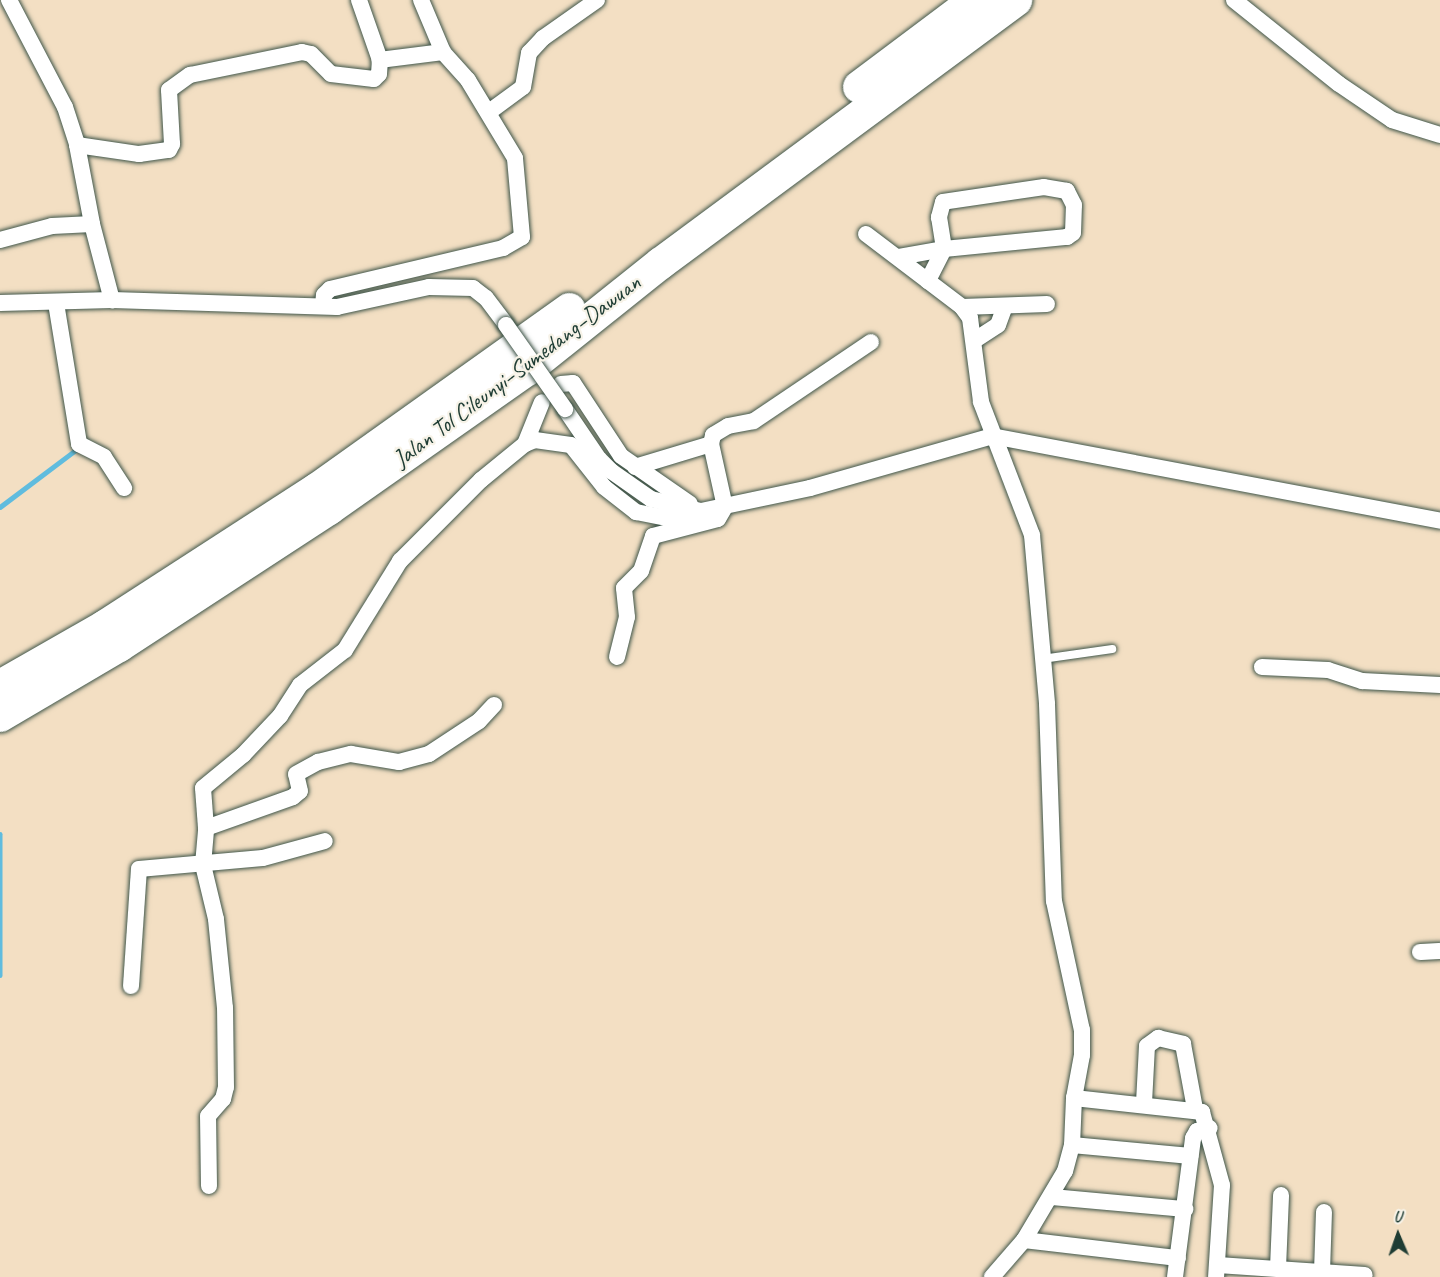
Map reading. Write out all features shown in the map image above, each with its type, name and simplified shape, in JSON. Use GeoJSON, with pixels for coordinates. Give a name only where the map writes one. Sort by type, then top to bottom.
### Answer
{"type":"FeatureCollection","features":[{"type":"Feature","properties":{"kind":"highway","name":"Jalan Tol Cileunyi–Sumedang–Dawuan"},"geometry":{"type":"LineString","coordinates":[[0,686],[105,626],[317,489],[512,353],[975,0]]}},
{"type":"Feature","properties":{"kind":"highway","name":"Jalan Tol Cileunyi–Sumedang–Dawuan"},"geometry":{"type":"LineString","coordinates":[[0,716],[119,646],[348,496],[527,370],[679,249],[1016,0]]}},
{"type":"Feature","properties":{"kind":"street"},"geometry":{"type":"LineString","coordinates":[[9,0],[65,107],[77,145],[92,224],[112,300]]}},
{"type":"Feature","properties":{"kind":"street"},"geometry":{"type":"LineString","coordinates":[[77,145],[128,153],[169,150],[172,144],[169,90],[190,75],[302,52],[311,54],[331,74],[374,78],[379,74],[380,60],[375,36],[359,0]]}},
{"type":"Feature","properties":{"kind":"street"},"geometry":{"type":"LineString","coordinates":[[323,306],[326,290],[503,248],[522,237],[515,158],[468,80],[443,52],[421,0]]}},
{"type":"Feature","properties":{"kind":"street"},"geometry":{"type":"LineString","coordinates":[[489,112],[522,87],[529,53],[543,38],[597,0]]}},
{"type":"Feature","properties":{"kind":"street"},"geometry":{"type":"LineString","coordinates":[[1233,0],[1339,84],[1384,115],[1409,127],[1440,135]]}},
{"type":"Feature","properties":{"kind":"street"},"geometry":{"type":"LineString","coordinates":[[380,60],[443,52]]}},
{"type":"Feature","properties":{"kind":"street"},"geometry":{"type":"LineString","coordinates":[[899,257],[944,249],[1067,237],[1073,233],[1074,205],[1067,191],[1044,187],[943,202],[939,217],[944,249],[928,281]]}},
{"type":"Feature","properties":{"kind":"street"},"geometry":{"type":"LineString","coordinates":[[0,240],[52,226],[92,224]]}},
{"type":"Feature","properties":{"kind":"street"},"geometry":{"type":"LineString","coordinates":[[866,234],[899,257],[962,308],[970,318],[975,340],[981,402],[992,436],[1032,535],[1042,659],[1054,901],[1082,1030],[1074,1098],[1072,1145],[1052,1197],[1024,1240],[993,1277]]}},
{"type":"Feature","properties":{"kind":"street"},"geometry":{"type":"LineString","coordinates":[[395,275],[399,292]]}},
{"type":"Feature","properties":{"kind":"street"},"geometry":{"type":"LineString","coordinates":[[0,303],[112,300],[323,306],[429,286],[473,288],[486,298],[599,459],[611,471],[651,499],[701,511]]}},
{"type":"Feature","properties":{"kind":"street"},"geometry":{"type":"LineString","coordinates":[[56,303],[79,444],[104,457],[124,488]]}},
{"type":"Feature","properties":{"kind":"street"},"geometry":{"type":"LineString","coordinates":[[962,308],[1047,304]]}},
{"type":"Feature","properties":{"kind":"street"},"geometry":{"type":"LineString","coordinates":[[975,340],[998,325],[1005,306]]}},
{"type":"Feature","properties":{"kind":"street"},"geometry":{"type":"LineString","coordinates":[[617,657],[627,617],[624,588],[641,571],[653,536],[718,519],[725,507],[711,444],[713,435],[728,426],[754,421],[871,342]]}},
{"type":"Feature","properties":{"kind":"street"},"geometry":{"type":"LineString","coordinates":[[561,384],[573,383],[621,456],[701,511]]}},
{"type":"Feature","properties":{"kind":"street"},"geometry":{"type":"LineString","coordinates":[[525,444],[542,402]]}},
{"type":"Feature","properties":{"kind":"street"},"geometry":{"type":"LineString","coordinates":[[208,1186],[208,1116],[223,1100],[226,1087],[225,1008],[216,919],[203,865],[206,828],[203,788],[243,755],[280,716],[300,685],[345,650],[400,561],[481,480],[525,444],[535,440],[571,445],[614,497],[636,512],[671,519],[725,507],[992,436],[1440,521]]}},
{"type":"Feature","properties":{"kind":"street"},"geometry":{"type":"LineString","coordinates":[[635,467],[711,444]]}},
{"type":"Feature","properties":{"kind":"street"},"geometry":{"type":"LineString","coordinates":[[1262,667],[1328,670],[1362,681],[1440,685]]}},
{"type":"Feature","properties":{"kind":"street"},"geometry":{"type":"LineString","coordinates":[[206,828],[293,797],[300,791],[296,774],[318,762],[351,754],[399,762],[429,754],[479,721],[494,705]]}},
{"type":"Feature","properties":{"kind":"street"},"geometry":{"type":"LineString","coordinates":[[131,986],[139,869],[263,858],[325,842]]}},
{"type":"Feature","properties":{"kind":"street"},"geometry":{"type":"LineString","coordinates":[[1420,952],[1440,951]]}},
{"type":"Feature","properties":{"kind":"street"},"geometry":{"type":"LineString","coordinates":[[1144,1103],[1148,1046],[1158,1038],[1183,1044],[1194,1109]]}},
{"type":"Feature","properties":{"kind":"street"},"geometry":{"type":"LineString","coordinates":[[1074,1098],[1144,1103],[1202,1112],[1210,1128],[1224,1204],[1217,1271],[1278,1268],[1365,1275]]}},
{"type":"Feature","properties":{"kind":"street"},"geometry":{"type":"LineString","coordinates":[[1176,1277],[1190,1156],[1197,1131],[1210,1128]]}},
{"type":"Feature","properties":{"kind":"street"},"geometry":{"type":"LineString","coordinates":[[1072,1145],[1190,1156]]}},
{"type":"Feature","properties":{"kind":"street"},"geometry":{"type":"LineString","coordinates":[[1278,1268],[1281,1195]]}},
{"type":"Feature","properties":{"kind":"street"},"geometry":{"type":"LineString","coordinates":[[1052,1197],[1185,1209]]}},
{"type":"Feature","properties":{"kind":"street"},"geometry":{"type":"LineString","coordinates":[[1322,1272],[1324,1212]]}},
{"type":"Feature","properties":{"kind":"street"},"geometry":{"type":"LineString","coordinates":[[1024,1240],[1178,1258]]}},
{"type":"Feature","properties":{"kind":"lane"},"geometry":{"type":"LineString","coordinates":[[1042,659],[1112,650]]}},
{"type":"Feature","properties":{"kind":"waterway"},"geometry":{"type":"LineString","coordinates":[[0,507],[77,449]]}},
{"type":"Feature","properties":{"kind":"waterway"},"geometry":{"type":"LineString","coordinates":[[0,834],[0,975]]}}]}
